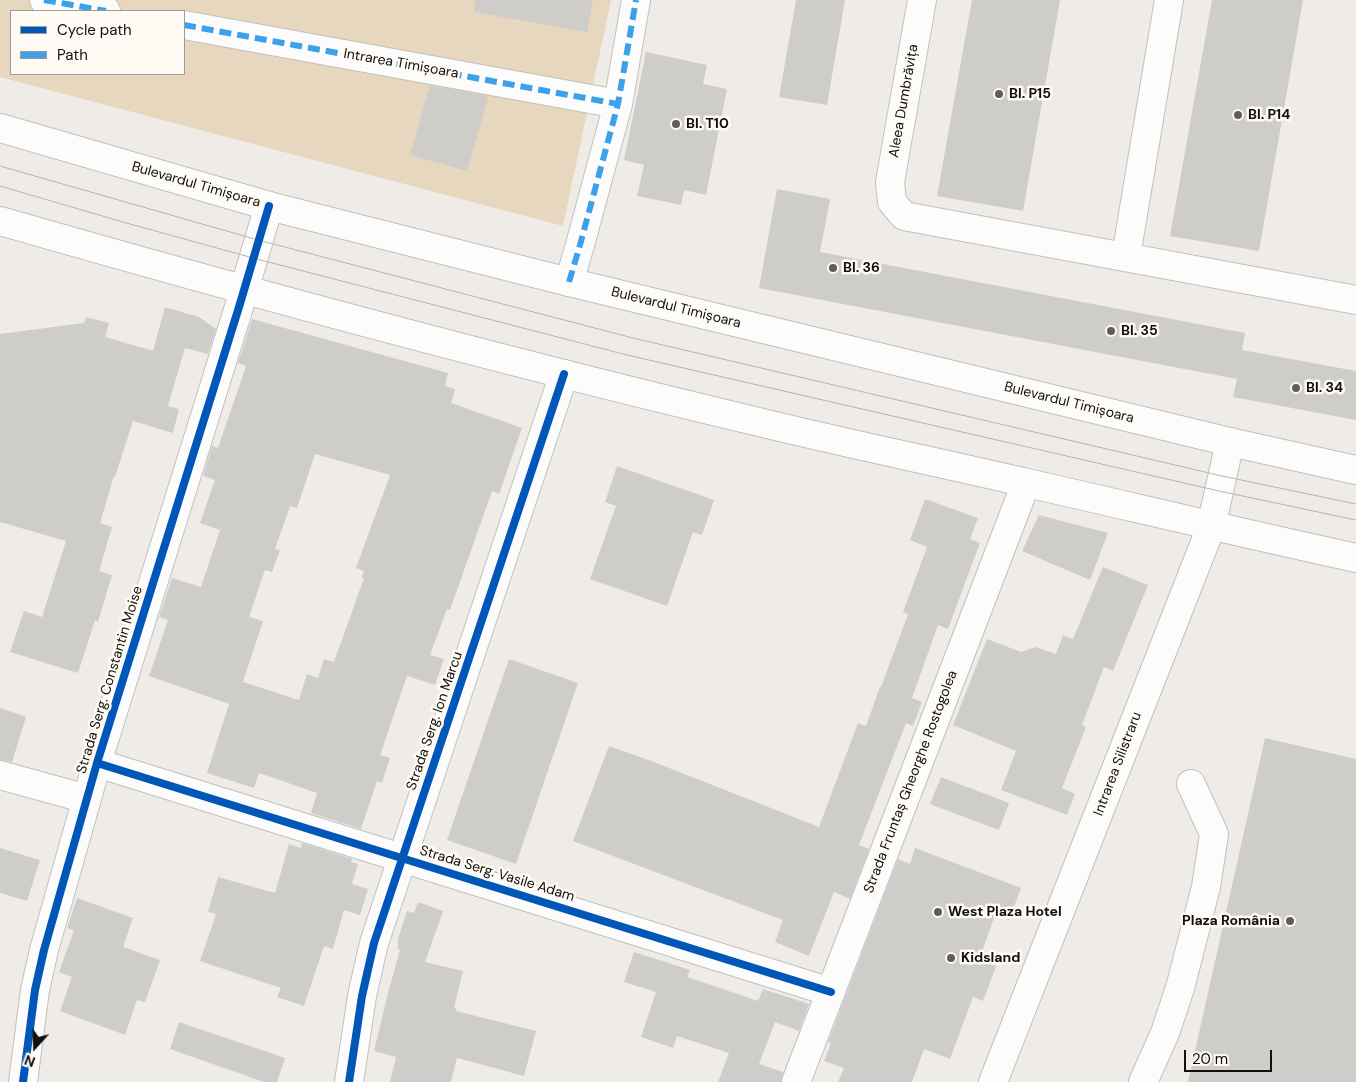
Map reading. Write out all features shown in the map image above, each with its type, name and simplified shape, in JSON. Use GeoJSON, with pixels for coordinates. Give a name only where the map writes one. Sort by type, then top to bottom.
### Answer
{"type":"FeatureCollection","features":[{"type":"Feature","properties":{"kind":"street"},"geometry":{"type":"LineString","coordinates":[[44,0],[100,10]]}},
{"type":"Feature","properties":{"kind":"street"},"geometry":{"type":"LineString","coordinates":[[568,282],[618,104],[636,0]]}},
{"type":"Feature","properties":{"kind":"street","name":"Aleea Dumbrăvița"},"geometry":{"type":"LineString","coordinates":[[922,0],[890,182],[892,202],[904,216],[1126,256]]}},
{"type":"Feature","properties":{"kind":"street"},"geometry":{"type":"LineString","coordinates":[[1170,0],[1126,256],[1356,300]]}},
{"type":"Feature","properties":{"kind":"street","name":"Intrarea Timișoara"},"geometry":{"type":"LineString","coordinates":[[185,25],[618,104]]}},
{"type":"Feature","properties":{"kind":"street","name":"Bulevardul Timișoara"},"geometry":{"type":"LineString","coordinates":[[0,128],[269,206],[568,282],[1230,442],[1356,470]]}},
{"type":"Feature","properties":{"kind":"street","name":"Strada Serg. Constantin Moise"},"geometry":{"type":"LineString","coordinates":[[23,1082],[35,990],[44,950],[97,763],[269,206]]}},
{"type":"Feature","properties":{"kind":"street"},"geometry":{"type":"LineString","coordinates":[[0,221],[244,290],[564,374],[766,424],[1356,558]]}},
{"type":"Feature","properties":{"kind":"street","name":"Strada Serg. Ion Marcu"},"geometry":{"type":"LineString","coordinates":[[349,1082],[362,996],[374,943],[564,374]]}},
{"type":"Feature","properties":{"kind":"street","name":"Intrarea Silistraru"},"geometry":{"type":"LineString","coordinates":[[993,1082],[1211,526],[1230,442]]}},
{"type":"Feature","properties":{"kind":"street","name":"Strada Fruntaș Gheorghe Rostogolea"},"geometry":{"type":"LineString","coordinates":[[796,1082],[1026,482]]}},
{"type":"Feature","properties":{"kind":"street","name":"Strada Serg. Vasile Adam"},"geometry":{"type":"LineString","coordinates":[[97,763],[831,992]]}},
{"type":"Feature","properties":{"kind":"street"},"geometry":{"type":"LineString","coordinates":[[0,775],[87,798]]}},
{"type":"Feature","properties":{"kind":"street"},"geometry":{"type":"LineString","coordinates":[[1143,1082],[1166,1033],[1180,988],[1206,887],[1214,834],[1191,784]]}},
{"type":"Feature","properties":{"kind":"shaded area"},"geometry":{"type":"Polygon","coordinates":[[[0,0],[611,0],[563,226],[0,77],[0,0]]]}},
{"type":"Feature","properties":{"kind":"building"},"geometry":{"type":"Polygon","coordinates":[[[475,0],[593,0],[587,32],[474,12],[475,0]]]}},
{"type":"Feature","properties":{"kind":"building"},"geometry":{"type":"Polygon","coordinates":[[[796,0],[845,0],[827,105],[779,97],[796,0]]]}},
{"type":"Feature","properties":{"kind":"building","name":"Bl. P15"},"geometry":{"type":"Polygon","coordinates":[[[972,0],[1060,0],[1023,211],[937,196],[972,0]]]}},
{"type":"Feature","properties":{"kind":"building","name":"Bl. P14"},"geometry":{"type":"Polygon","coordinates":[[[1212,0],[1303,0],[1259,251],[1170,236],[1212,0]]]}},
{"type":"Feature","properties":{"kind":"building","name":"Bl. T10"},"geometry":{"type":"Polygon","coordinates":[[[646,52],[707,65],[703,84],[727,89],[706,195],[684,190],[681,205],[637,196],[644,165],[624,160],[646,52]]]}},
{"type":"Feature","properties":{"kind":"building"},"geometry":{"type":"Polygon","coordinates":[[[430,86],[488,97],[467,171],[410,155],[430,86]]]}},
{"type":"Feature","properties":{"kind":"building"},"geometry":{"type":"Polygon","coordinates":[[[777,189],[830,199],[820,252],[1245,333],[1242,350],[1356,371],[1356,420],[1233,397],[1237,379],[759,288],[777,189]]]}},
{"type":"Feature","properties":{"kind":"building"},"geometry":{"type":"Polygon","coordinates":[[[165,307],[199,317],[216,329],[208,354],[185,348],[168,406],[179,409],[173,433],[133,421],[100,523],[112,527],[99,571],[112,575],[98,622],[95,620],[78,673],[10,652],[24,611],[42,617],[66,541],[0,522],[0,334],[84,323],[86,317],[109,323],[105,337],[153,351],[165,307]]]}},
{"type":"Feature","properties":{"kind":"building"},"geometry":{"type":"Polygon","coordinates":[[[252,319],[448,373],[445,386],[455,389],[451,403],[522,428],[499,494],[492,491],[450,610],[447,609],[430,655],[444,659],[435,685],[407,676],[380,755],[390,758],[382,783],[377,781],[361,829],[311,813],[317,793],[259,773],[254,788],[207,773],[229,704],[149,676],[168,620],[159,617],[172,578],[201,587],[220,530],[200,523],[215,480],[203,476],[212,446],[218,448],[246,366],[238,363],[252,319]],[[315,454],[297,508],[290,506],[275,549],[280,550],[272,572],[265,570],[249,617],[263,621],[243,682],[299,700],[307,674],[318,678],[324,659],[334,662],[364,578],[362,577],[364,571],[356,568],[390,475],[315,454]]]}},
{"type":"Feature","properties":{"kind":"building"},"geometry":{"type":"Polygon","coordinates":[[[617,466],[714,500],[702,535],[693,532],[667,606],[590,579],[616,506],[605,502],[617,466]]]}},
{"type":"Feature","properties":{"kind":"building"},"geometry":{"type":"Polygon","coordinates":[[[925,499],[978,518],[970,539],[980,543],[948,629],[938,625],[912,698],[922,702],[913,726],[906,723],[859,845],[869,849],[850,899],[834,892],[809,956],[775,942],[783,920],[573,841],[609,746],[819,827],[858,723],[866,726],[908,614],[903,612],[927,547],[910,540],[925,499]]]}},
{"type":"Feature","properties":{"kind":"building"},"geometry":{"type":"Polygon","coordinates":[[[1039,515],[1108,533],[1090,580],[1022,551],[1039,515]]]}},
{"type":"Feature","properties":{"kind":"building"},"geometry":{"type":"Polygon","coordinates":[[[1103,567],[1148,585],[1113,671],[1104,667],[1082,725],[1086,727],[1062,788],[1075,794],[1067,815],[1001,790],[1016,751],[953,725],[987,639],[1021,652],[1036,647],[1056,654],[1063,635],[1073,639],[1103,567]]]}},
{"type":"Feature","properties":{"kind":"building"},"geometry":{"type":"Polygon","coordinates":[[[509,659],[578,683],[516,864],[447,840],[509,659]]]}},
{"type":"Feature","properties":{"kind":"building"},"geometry":{"type":"Polygon","coordinates":[[[0,708],[26,717],[12,762],[0,760],[0,708]]]}},
{"type":"Feature","properties":{"kind":"building","name":"Plaza România"},"geometry":{"type":"Polygon","coordinates":[[[1265,738],[1356,759],[1356,1082],[1188,1082],[1265,738]]]}},
{"type":"Feature","properties":{"kind":"building"},"geometry":{"type":"Polygon","coordinates":[[[941,777],[1009,803],[999,830],[930,804],[941,777]]]}},
{"type":"Feature","properties":{"kind":"building"},"geometry":{"type":"Polygon","coordinates":[[[302,843],[352,859],[351,862],[358,864],[352,884],[368,889],[360,915],[344,910],[333,949],[324,946],[304,1006],[277,997],[281,988],[200,961],[216,914],[208,912],[218,877],[275,893],[289,844],[301,848],[302,843]]]}},
{"type":"Feature","properties":{"kind":"building"},"geometry":{"type":"Polygon","coordinates":[[[0,848],[40,860],[27,901],[0,893],[0,848]]]}},
{"type":"Feature","properties":{"kind":"building"},"geometry":{"type":"Polygon","coordinates":[[[915,848],[1021,888],[1009,920],[995,915],[979,960],[996,966],[983,1001],[973,997],[950,1059],[924,1049],[912,1082],[838,1082],[844,1068],[824,1061],[831,1043],[828,1042],[898,859],[910,864],[915,848]]]}},
{"type":"Feature","properties":{"kind":"building"},"geometry":{"type":"Polygon","coordinates":[[[77,898],[133,918],[123,947],[160,960],[145,1002],[137,1000],[125,1035],[60,1011],[72,977],[59,972],[74,930],[67,928],[77,898]]]}},
{"type":"Feature","properties":{"kind":"building"},"geometry":{"type":"Polygon","coordinates":[[[418,902],[443,911],[425,962],[463,971],[454,1008],[457,1009],[456,1011],[536,1031],[524,1076],[457,1058],[451,1082],[390,1082],[396,1057],[374,1051],[400,950],[398,949],[398,939],[407,911],[414,913],[418,902]]]}},
{"type":"Feature","properties":{"kind":"building"},"geometry":{"type":"Polygon","coordinates":[[[634,952],[690,970],[687,977],[758,1001],[763,989],[809,1004],[799,1031],[775,1022],[759,1064],[783,1072],[781,1082],[718,1082],[729,1053],[677,1036],[673,1048],[641,1037],[656,992],[624,982],[634,952]]]}},
{"type":"Feature","properties":{"kind":"building"},"geometry":{"type":"Polygon","coordinates":[[[179,1022],[285,1058],[277,1082],[264,1082],[170,1049],[179,1022]]]}},
{"type":"Feature","properties":{"kind":"tram line"},"geometry":{"type":"LineString","coordinates":[[0,166],[258,240],[633,338],[1222,476],[1356,504]]}},
{"type":"Feature","properties":{"kind":"tram line"},"geometry":{"type":"LineString","coordinates":[[0,186],[253,258],[627,355],[1219,491],[1356,520]]}},
{"type":"Feature","properties":{"kind":"marked path"},"geometry":{"type":"LineString","coordinates":[[44,0],[100,10]]}},
{"type":"Feature","properties":{"kind":"marked path"},"geometry":{"type":"LineString","coordinates":[[569,282],[618,104],[636,0]]}},
{"type":"Feature","properties":{"kind":"marked path"},"geometry":{"type":"LineString","coordinates":[[185,25],[618,104]]}},
{"type":"Feature","properties":{"kind":"cycle path"},"geometry":{"type":"LineString","coordinates":[[23,1082],[35,990],[44,950],[97,763],[269,206]]}},
{"type":"Feature","properties":{"kind":"cycle path"},"geometry":{"type":"LineString","coordinates":[[349,1082],[362,996],[374,943],[564,374]]}},
{"type":"Feature","properties":{"kind":"cycle path"},"geometry":{"type":"LineString","coordinates":[[97,763],[831,992]]}},
{"type":"Feature","properties":{"kind":"place","name":"Bl. P15"},"geometry":{"type":"Point","coordinates":[999,94]}},
{"type":"Feature","properties":{"kind":"place","name":"Bl. P14"},"geometry":{"type":"Point","coordinates":[1238,115]}},
{"type":"Feature","properties":{"kind":"place","name":"Bl. T10"},"geometry":{"type":"Point","coordinates":[676,124]}},
{"type":"Feature","properties":{"kind":"place","name":"Bl. 36"},"geometry":{"type":"Point","coordinates":[833,268]}},
{"type":"Feature","properties":{"kind":"place","name":"Bl. 35"},"geometry":{"type":"Point","coordinates":[1111,331]}},
{"type":"Feature","properties":{"kind":"place","name":"Bl. 34"},"geometry":{"type":"Point","coordinates":[1296,388]}},
{"type":"Feature","properties":{"kind":"place","name":"West Plaza Hotel"},"geometry":{"type":"Point","coordinates":[938,912]}},
{"type":"Feature","properties":{"kind":"place","name":"Plaza România"},"geometry":{"type":"Point","coordinates":[1290,921]}},
{"type":"Feature","properties":{"kind":"place","name":"Kidsland"},"geometry":{"type":"Point","coordinates":[951,958]}}]}
